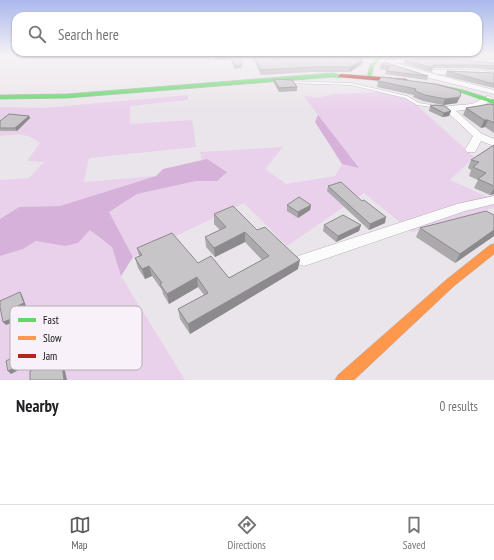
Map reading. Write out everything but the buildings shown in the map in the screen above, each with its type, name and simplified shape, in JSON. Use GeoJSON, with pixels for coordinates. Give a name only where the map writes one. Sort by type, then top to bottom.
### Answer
{"type":"FeatureCollection","features":[{"type":"Feature","properties":{"kind":"main road"},"geometry":{"type":"LineString","coordinates":[[0,97],[67,96],[294,77],[334,76],[369,77],[420,83],[492,98]]}},
{"type":"Feature","properties":{"kind":"main road"},"geometry":{"type":"LineString","coordinates":[[0,103],[104,99],[283,81],[294,77]]}},
{"type":"Feature","properties":{"kind":"main road"},"geometry":{"type":"LineString","coordinates":[[343,380],[450,283],[494,248]]}},
{"type":"Feature","properties":{"kind":"street"},"geometry":{"type":"LineString","coordinates":[[425,74],[430,74]]}},
{"type":"Feature","properties":{"kind":"street"},"geometry":{"type":"LineString","coordinates":[[425,74],[461,83],[492,98]]}},
{"type":"Feature","properties":{"kind":"street"},"geometry":{"type":"LineString","coordinates":[[461,83],[465,92]]}},
{"type":"Feature","properties":{"kind":"street"},"geometry":{"type":"LineString","coordinates":[[448,109],[474,106],[492,98]]}},
{"type":"Feature","properties":{"kind":"street"},"geometry":{"type":"LineString","coordinates":[[448,109],[478,136],[494,143]]}},
{"type":"Feature","properties":{"kind":"street"},"geometry":{"type":"LineString","coordinates":[[471,150],[478,136]]}},
{"type":"Feature","properties":{"kind":"street"},"geometry":{"type":"LineString","coordinates":[[304,260],[462,207],[494,200]]}},
{"type":"Feature","properties":{"kind":"lane"},"geometry":{"type":"LineString","coordinates":[[283,81],[351,84],[406,97],[424,105],[448,109]]}},
{"type":"Feature","properties":{"kind":"shaded area"},"geometry":{"type":"Polygon","coordinates":[[[379,92],[410,99],[474,157],[450,180],[494,200],[494,208],[412,232],[364,193],[287,246],[244,203],[133,257],[109,212],[137,194],[196,181],[217,181],[226,171],[207,159],[202,160],[200,152],[283,147],[265,169],[286,184],[335,176],[342,164],[358,168],[303,95],[317,98],[333,94],[379,92]]]}},
{"type":"Feature","properties":{"kind":"shaded area"},"geometry":{"type":"Polygon","coordinates":[[[188,95],[188,100],[130,106],[130,124],[192,120],[196,147],[89,158],[84,182],[156,176],[60,206],[19,207],[0,219],[0,180],[29,178],[44,162],[27,161],[40,143],[35,139],[26,135],[0,136],[0,107],[45,108],[188,95]]]}},
{"type":"Feature","properties":{"kind":"shaded area"},"geometry":{"type":"Polygon","coordinates":[[[318,115],[359,168],[342,164],[315,122],[318,115]]]}},
{"type":"Feature","properties":{"kind":"shaded area"},"geometry":{"type":"Polygon","coordinates":[[[207,159],[227,172],[217,181],[196,181],[137,194],[109,212],[133,257],[121,276],[112,247],[90,230],[78,243],[65,246],[36,241],[23,249],[0,256],[0,219],[19,207],[60,206],[156,176],[163,169],[207,159]]]}},
{"type":"Feature","properties":{"kind":"shaded area"},"geometry":{"type":"Polygon","coordinates":[[[90,230],[112,247],[121,276],[139,306],[10,306],[10,370],[142,370],[142,310],[185,380],[0,380],[0,256],[23,249],[36,241],[65,246],[78,243],[90,230]]]}},
{"type":"Feature","properties":{"kind":"traffic: fast"},"geometry":{"type":"LineString","coordinates":[[0,97],[67,96],[333,75],[341,76]]}},
{"type":"Feature","properties":{"kind":"traffic: fast"},"geometry":{"type":"LineString","coordinates":[[435,86],[461,91],[494,102]]}},
{"type":"Feature","properties":{"kind":"traffic: slow"},"geometry":{"type":"LineString","coordinates":[[343,380],[450,283],[494,248]]}},
{"type":"Feature","properties":{"kind":"traffic: jam"},"geometry":{"type":"LineString","coordinates":[[341,76],[406,81]]}}]}
